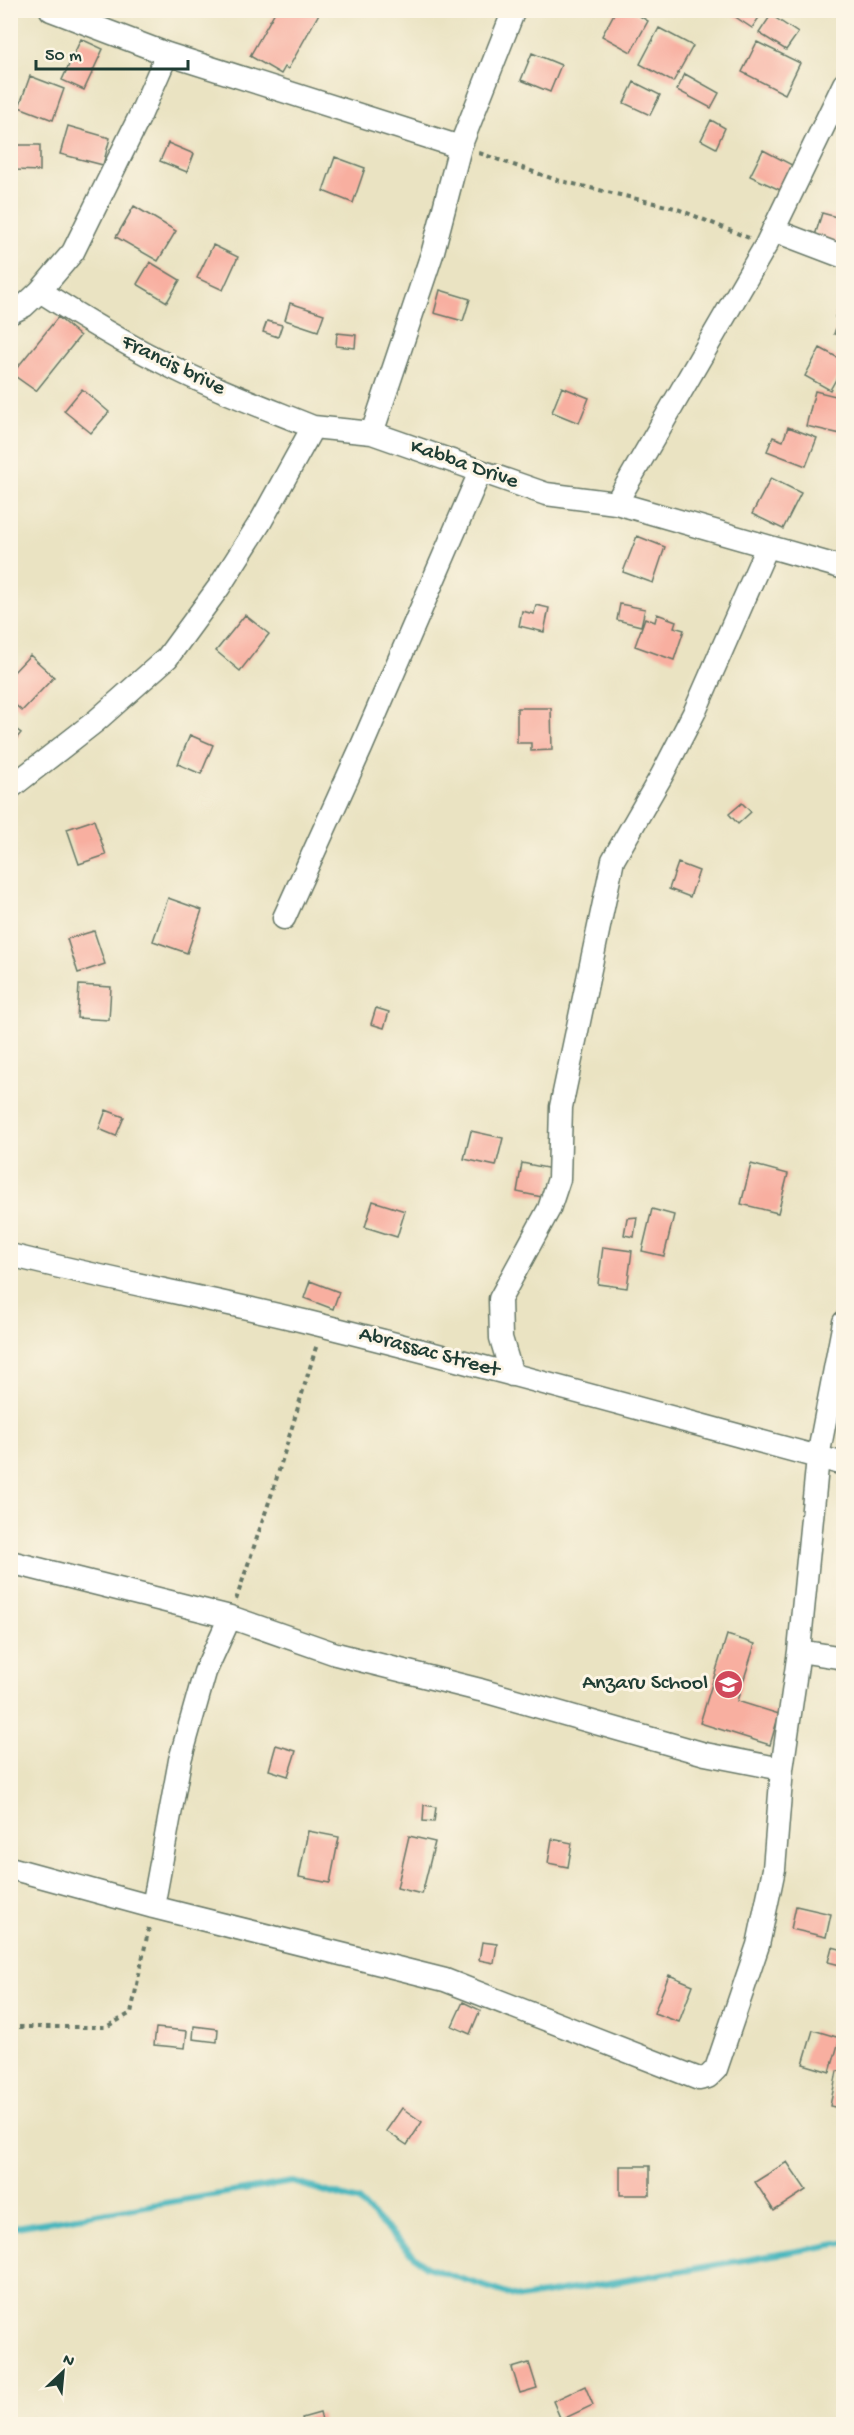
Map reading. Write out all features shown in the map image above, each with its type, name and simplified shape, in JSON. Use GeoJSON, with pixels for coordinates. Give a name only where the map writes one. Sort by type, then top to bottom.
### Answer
{"type":"FeatureCollection","features":[{"type":"Feature","properties":{"kind":"street"},"geometry":{"type":"LineString","coordinates":[[51,10],[167,54],[460,147]]}},
{"type":"Feature","properties":{"kind":"street"},"geometry":{"type":"LineString","coordinates":[[372,433],[433,251],[460,147],[514,10]]}},
{"type":"Feature","properties":{"kind":"street"},"geometry":{"type":"LineString","coordinates":[[10,313],[24,306],[40,291],[73,252],[139,118],[167,54]]}},
{"type":"Feature","properties":{"kind":"street"},"geometry":{"type":"LineString","coordinates":[[616,503],[770,238],[843,84]]}},
{"type":"Feature","properties":{"kind":"street"},"geometry":{"type":"LineString","coordinates":[[770,238],[843,256]]}},
{"type":"Feature","properties":{"kind":"street","name":"Francis brive"},"geometry":{"type":"LineString","coordinates":[[40,291],[160,362],[225,392],[313,427]]}},
{"type":"Feature","properties":{"kind":"street"},"geometry":{"type":"LineString","coordinates":[[10,788],[96,721],[167,658],[219,587],[261,521],[313,427]]}},
{"type":"Feature","properties":{"kind":"street","name":"Kabba Drive"},"geometry":{"type":"LineString","coordinates":[[313,427],[372,433],[546,494],[616,503],[843,568]]}},
{"type":"Feature","properties":{"kind":"street"},"geometry":{"type":"LineString","coordinates":[[284,918],[361,748],[480,472]]}},
{"type":"Feature","properties":{"kind":"street"},"geometry":{"type":"LineString","coordinates":[[512,1375],[501,1338],[500,1299],[549,1209],[559,1179],[561,1107],[612,860],[662,775],[695,711],[766,547]]}},
{"type":"Feature","properties":{"kind":"street","name":"Abrassac Street"},"geometry":{"type":"LineString","coordinates":[[10,1255],[76,1272],[323,1326],[680,1418],[843,1464]]}},
{"type":"Feature","properties":{"kind":"street"},"geometry":{"type":"LineString","coordinates":[[10,1868],[153,1907],[445,1980],[699,2079],[708,2077],[717,2069],[758,1945],[774,1869],[782,1769],[799,1651],[818,1457],[843,1322]]}},
{"type":"Feature","properties":{"kind":"street"},"geometry":{"type":"LineString","coordinates":[[10,1562],[230,1617],[336,1654],[480,1690],[705,1754],[782,1769]]}},
{"type":"Feature","properties":{"kind":"street"},"geometry":{"type":"LineString","coordinates":[[153,1907],[180,1760],[205,1672],[230,1617]]}},
{"type":"Feature","properties":{"kind":"street"},"geometry":{"type":"LineString","coordinates":[[799,1651],[843,1658]]}},
{"type":"Feature","properties":{"kind":"path"},"geometry":{"type":"LineString","coordinates":[[460,147],[557,180],[675,208],[770,238]]}},
{"type":"Feature","properties":{"kind":"path"},"geometry":{"type":"LineString","coordinates":[[230,1617],[274,1487],[323,1326]]}},
{"type":"Feature","properties":{"kind":"path"},"geometry":{"type":"LineString","coordinates":[[10,2027],[106,2027],[131,2013],[153,1907]]}},
{"type":"Feature","properties":{"kind":"building"},"geometry":{"type":"Polygon","coordinates":[[[276,10],[321,10],[288,69],[285,67],[281,74],[250,56],[276,10]]]}},
{"type":"Feature","properties":{"kind":"building"},"geometry":{"type":"Polygon","coordinates":[[[616,10],[630,10],[648,21],[631,52],[602,36],[616,10]]]}},
{"type":"Feature","properties":{"kind":"building"},"geometry":{"type":"Polygon","coordinates":[[[725,10],[764,10],[752,28],[725,10]]]}},
{"type":"Feature","properties":{"kind":"building"},"geometry":{"type":"Polygon","coordinates":[[[771,15],[798,33],[786,50],[759,33],[771,15]]]}},
{"type":"Feature","properties":{"kind":"building"},"geometry":{"type":"Polygon","coordinates":[[[659,28],[693,46],[673,82],[640,64],[659,28]]]}},
{"type":"Feature","properties":{"kind":"building"},"geometry":{"type":"Polygon","coordinates":[[[81,39],[103,49],[84,90],[62,80],[81,39]]]}},
{"type":"Feature","properties":{"kind":"building"},"geometry":{"type":"Polygon","coordinates":[[[757,42],[800,63],[785,94],[742,72],[757,42]]]}},
{"type":"Feature","properties":{"kind":"building"},"geometry":{"type":"Polygon","coordinates":[[[532,53],[561,65],[550,92],[521,80],[532,53]]]}},
{"type":"Feature","properties":{"kind":"building"},"geometry":{"type":"Polygon","coordinates":[[[685,74],[719,93],[711,108],[677,90],[685,74]]]}},
{"type":"Feature","properties":{"kind":"building"},"geometry":{"type":"Polygon","coordinates":[[[30,76],[64,89],[53,120],[19,107],[30,76]]]}},
{"type":"Feature","properties":{"kind":"building"},"geometry":{"type":"Polygon","coordinates":[[[634,82],[660,95],[650,115],[624,103],[634,82]]]}},
{"type":"Feature","properties":{"kind":"building"},"geometry":{"type":"Polygon","coordinates":[[[711,120],[725,128],[716,148],[701,140],[711,120]]]}},
{"type":"Feature","properties":{"kind":"building"},"geometry":{"type":"Polygon","coordinates":[[[68,126],[110,138],[103,165],[60,154],[68,126]]]}},
{"type":"Feature","properties":{"kind":"building"},"geometry":{"type":"Polygon","coordinates":[[[168,143],[194,154],[187,172],[160,161],[168,143]]]}},
{"type":"Feature","properties":{"kind":"building"},"geometry":{"type":"Polygon","coordinates":[[[15,145],[40,145],[40,171],[15,170],[15,145]]]}},
{"type":"Feature","properties":{"kind":"building"},"geometry":{"type":"Polygon","coordinates":[[[763,150],[792,165],[780,190],[750,176],[763,150]]]}},
{"type":"Feature","properties":{"kind":"building"},"geometry":{"type":"Polygon","coordinates":[[[335,157],[365,168],[353,203],[323,191],[335,157]]]}},
{"type":"Feature","properties":{"kind":"building"},"geometry":{"type":"Polygon","coordinates":[[[134,206],[176,231],[158,261],[116,237],[134,206]]]}},
{"type":"Feature","properties":{"kind":"building"},"geometry":{"type":"Polygon","coordinates":[[[822,213],[844,219],[844,251],[813,242],[822,213]]]}},
{"type":"Feature","properties":{"kind":"building"},"geometry":{"type":"Polygon","coordinates":[[[213,245],[238,257],[223,290],[197,278],[213,245]]]}},
{"type":"Feature","properties":{"kind":"building"},"geometry":{"type":"Polygon","coordinates":[[[150,262],[180,280],[167,302],[137,284],[150,262]]]}},
{"type":"Feature","properties":{"kind":"building"},"geometry":{"type":"Polygon","coordinates":[[[440,290],[470,299],[463,321],[434,313],[440,290]]]}},
{"type":"Feature","properties":{"kind":"building"},"geometry":{"type":"Polygon","coordinates":[[[843,291],[844,336],[834,334],[839,319],[835,317],[843,291]]]}},
{"type":"Feature","properties":{"kind":"building"},"geometry":{"type":"Polygon","coordinates":[[[290,303],[324,314],[318,331],[285,320],[290,303]]]}},
{"type":"Feature","properties":{"kind":"building"},"geometry":{"type":"Polygon","coordinates":[[[58,317],[80,336],[36,391],[12,374],[58,317]]]}},
{"type":"Feature","properties":{"kind":"building"},"geometry":{"type":"Polygon","coordinates":[[[267,321],[282,325],[278,337],[263,332],[267,321]]]}},
{"type":"Feature","properties":{"kind":"building"},"geometry":{"type":"Polygon","coordinates":[[[337,333],[356,335],[355,348],[336,346],[337,333]]]}},
{"type":"Feature","properties":{"kind":"building"},"geometry":{"type":"Polygon","coordinates":[[[820,348],[844,361],[830,390],[805,376],[820,348]]]}},
{"type":"Feature","properties":{"kind":"building"},"geometry":{"type":"Polygon","coordinates":[[[562,387],[589,398],[579,423],[552,412],[562,387]]]}},
{"type":"Feature","properties":{"kind":"building"},"geometry":{"type":"Polygon","coordinates":[[[82,389],[109,412],[91,433],[64,411],[82,389]]]}},
{"type":"Feature","properties":{"kind":"building"},"geometry":{"type":"Polygon","coordinates":[[[815,391],[844,398],[844,424],[841,434],[806,426],[815,391]]]}},
{"type":"Feature","properties":{"kind":"building"},"geometry":{"type":"Polygon","coordinates":[[[788,427],[817,438],[806,466],[767,451],[773,437],[783,441],[788,427]]]}},
{"type":"Feature","properties":{"kind":"building"},"geometry":{"type":"Polygon","coordinates":[[[771,478],[801,493],[783,529],[752,514],[771,478]]]}},
{"type":"Feature","properties":{"kind":"building"},"geometry":{"type":"Polygon","coordinates":[[[637,536],[665,547],[653,583],[623,572],[637,536]]]}},
{"type":"Feature","properties":{"kind":"building"},"geometry":{"type":"Polygon","coordinates":[[[620,604],[645,609],[641,626],[617,620],[620,604]]]}},
{"type":"Feature","properties":{"kind":"building"},"geometry":{"type":"Polygon","coordinates":[[[536,605],[549,608],[544,632],[519,626],[522,611],[534,614],[536,605]]]}},
{"type":"Feature","properties":{"kind":"building"},"geometry":{"type":"Polygon","coordinates":[[[657,614],[676,621],[674,627],[684,630],[674,660],[635,646],[645,618],[655,622],[657,614]]]}},
{"type":"Feature","properties":{"kind":"building"},"geometry":{"type":"Polygon","coordinates":[[[245,615],[269,634],[240,671],[216,651],[245,615]]]}},
{"type":"Feature","properties":{"kind":"building"},"geometry":{"type":"Polygon","coordinates":[[[30,655],[54,677],[22,711],[10,700],[10,676],[30,655]]]}},
{"type":"Feature","properties":{"kind":"building"},"geometry":{"type":"Polygon","coordinates":[[[517,708],[551,708],[552,750],[531,751],[531,743],[517,743],[517,708]]]}},
{"type":"Feature","properties":{"kind":"building"},"geometry":{"type":"Polygon","coordinates":[[[10,725],[21,733],[10,746],[10,725]]]}},
{"type":"Feature","properties":{"kind":"building"},"geometry":{"type":"Polygon","coordinates":[[[190,735],[213,745],[201,774],[178,764],[190,735]]]}},
{"type":"Feature","properties":{"kind":"building"},"geometry":{"type":"Polygon","coordinates":[[[742,803],[751,812],[738,824],[729,814],[742,803]]]}},
{"type":"Feature","properties":{"kind":"building"},"geometry":{"type":"Polygon","coordinates":[[[94,820],[106,855],[79,864],[67,829],[94,820]]]}},
{"type":"Feature","properties":{"kind":"building"},"geometry":{"type":"Polygon","coordinates":[[[678,863],[699,871],[690,897],[669,889],[678,863]]]}},
{"type":"Feature","properties":{"kind":"building"},"geometry":{"type":"Polygon","coordinates":[[[168,898],[202,910],[187,953],[153,941],[168,898]]]}},
{"type":"Feature","properties":{"kind":"building"},"geometry":{"type":"Polygon","coordinates":[[[94,931],[105,964],[78,973],[67,939],[94,931]]]}},
{"type":"Feature","properties":{"kind":"building"},"geometry":{"type":"Polygon","coordinates":[[[79,985],[111,987],[109,1020],[77,1018],[79,985]]]}},
{"type":"Feature","properties":{"kind":"building"},"geometry":{"type":"Polygon","coordinates":[[[376,1008],[389,1012],[384,1028],[371,1024],[376,1008]]]}},
{"type":"Feature","properties":{"kind":"building"},"geometry":{"type":"Polygon","coordinates":[[[106,1110],[124,1117],[116,1136],[99,1129],[106,1110]]]}},
{"type":"Feature","properties":{"kind":"building"},"geometry":{"type":"Polygon","coordinates":[[[471,1131],[503,1138],[496,1166],[464,1159],[471,1131]]]}},
{"type":"Feature","properties":{"kind":"building"},"geometry":{"type":"Polygon","coordinates":[[[522,1163],[552,1169],[547,1198],[517,1192],[522,1163]]]}},
{"type":"Feature","properties":{"kind":"building"},"geometry":{"type":"Polygon","coordinates":[[[751,1164],[788,1174],[778,1213],[741,1204],[751,1164]]]}},
{"type":"Feature","properties":{"kind":"building"},"geometry":{"type":"Polygon","coordinates":[[[373,1201],[405,1211],[397,1237],[365,1227],[373,1201]]]}},
{"type":"Feature","properties":{"kind":"building"},"geometry":{"type":"Polygon","coordinates":[[[652,1209],[674,1215],[664,1256],[642,1251],[652,1209]]]}},
{"type":"Feature","properties":{"kind":"building"},"geometry":{"type":"Polygon","coordinates":[[[637,1217],[634,1237],[624,1235],[627,1218],[637,1217]]]}},
{"type":"Feature","properties":{"kind":"building"},"geometry":{"type":"Polygon","coordinates":[[[603,1247],[632,1251],[627,1288],[598,1284],[603,1247]]]}},
{"type":"Feature","properties":{"kind":"building"},"geometry":{"type":"Polygon","coordinates":[[[310,1281],[339,1292],[333,1309],[304,1298],[310,1281]]]}},
{"type":"Feature","properties":{"kind":"building"},"geometry":{"type":"Polygon","coordinates":[[[727,1635],[755,1644],[737,1701],[779,1714],[770,1745],[700,1723],[727,1635]]]}},
{"type":"Feature","properties":{"kind":"building"},"geometry":{"type":"Polygon","coordinates":[[[276,1745],[296,1751],[288,1776],[269,1770],[276,1745]]]}},
{"type":"Feature","properties":{"kind":"building"},"geometry":{"type":"Polygon","coordinates":[[[424,1805],[436,1807],[434,1822],[423,1821],[424,1805]]]}},
{"type":"Feature","properties":{"kind":"building"},"geometry":{"type":"Polygon","coordinates":[[[308,1831],[339,1837],[330,1883],[299,1877],[308,1831]]]}},
{"type":"Feature","properties":{"kind":"building"},"geometry":{"type":"Polygon","coordinates":[[[409,1836],[435,1842],[422,1894],[397,1888],[409,1836]]]}},
{"type":"Feature","properties":{"kind":"building"},"geometry":{"type":"Polygon","coordinates":[[[552,1839],[572,1843],[568,1867],[548,1863],[552,1839]]]}},
{"type":"Feature","properties":{"kind":"building"},"geometry":{"type":"Polygon","coordinates":[[[796,1906],[831,1914],[826,1937],[791,1929],[796,1906]]]}},
{"type":"Feature","properties":{"kind":"building"},"geometry":{"type":"Polygon","coordinates":[[[482,1942],[497,1944],[494,1963],[479,1960],[482,1942]]]}},
{"type":"Feature","properties":{"kind":"building"},"geometry":{"type":"Polygon","coordinates":[[[832,1947],[844,1950],[844,1966],[828,1962],[832,1947]]]}},
{"type":"Feature","properties":{"kind":"building"},"geometry":{"type":"Polygon","coordinates":[[[669,1975],[693,1985],[679,2022],[654,2013],[669,1975]]]}},
{"type":"Feature","properties":{"kind":"building"},"geometry":{"type":"Polygon","coordinates":[[[463,2002],[480,2010],[470,2034],[452,2026],[463,2002]]]}},
{"type":"Feature","properties":{"kind":"building"},"geometry":{"type":"Polygon","coordinates":[[[194,2026],[218,2029],[217,2042],[193,2039],[194,2026]]]}},
{"type":"Feature","properties":{"kind":"building"},"geometry":{"type":"Polygon","coordinates":[[[156,2028],[187,2031],[185,2048],[154,2045],[156,2028]]]}},
{"type":"Feature","properties":{"kind":"building"},"geometry":{"type":"Polygon","coordinates":[[[813,2030],[840,2038],[830,2072],[803,2064],[813,2030]]]}},
{"type":"Feature","properties":{"kind":"building"},"geometry":{"type":"Polygon","coordinates":[[[837,2071],[844,2072],[844,2109],[830,2106],[837,2071]]]}},
{"type":"Feature","properties":{"kind":"building"},"geometry":{"type":"Polygon","coordinates":[[[402,2108],[422,2122],[407,2145],[386,2131],[402,2108]]]}},
{"type":"Feature","properties":{"kind":"building"},"geometry":{"type":"Polygon","coordinates":[[[787,2162],[806,2190],[774,2211],[755,2182],[787,2162]]]}},
{"type":"Feature","properties":{"kind":"building"},"geometry":{"type":"Polygon","coordinates":[[[620,2166],[650,2166],[650,2195],[620,2195],[620,2166]]]}},
{"type":"Feature","properties":{"kind":"building"},"geometry":{"type":"Polygon","coordinates":[[[529,2363],[537,2388],[520,2393],[512,2368],[529,2363]]]}},
{"type":"Feature","properties":{"kind":"building"},"geometry":{"type":"Polygon","coordinates":[[[585,2386],[593,2405],[561,2420],[553,2401],[585,2386]]]}},
{"type":"Feature","properties":{"kind":"building"},"geometry":{"type":"Polygon","coordinates":[[[320,2413],[323,2424],[304,2424],[302,2418],[320,2413]]]}},
{"type":"Feature","properties":{"kind":"waterway"},"geometry":{"type":"LineString","coordinates":[[10,2228],[293,2182],[358,2201],[426,2267],[520,2298],[844,2243]]}},
{"type":"Feature","properties":{"kind":"place","name":"Anzaru School"},"geometry":{"type":"Point","coordinates":[729,1684]}}]}
